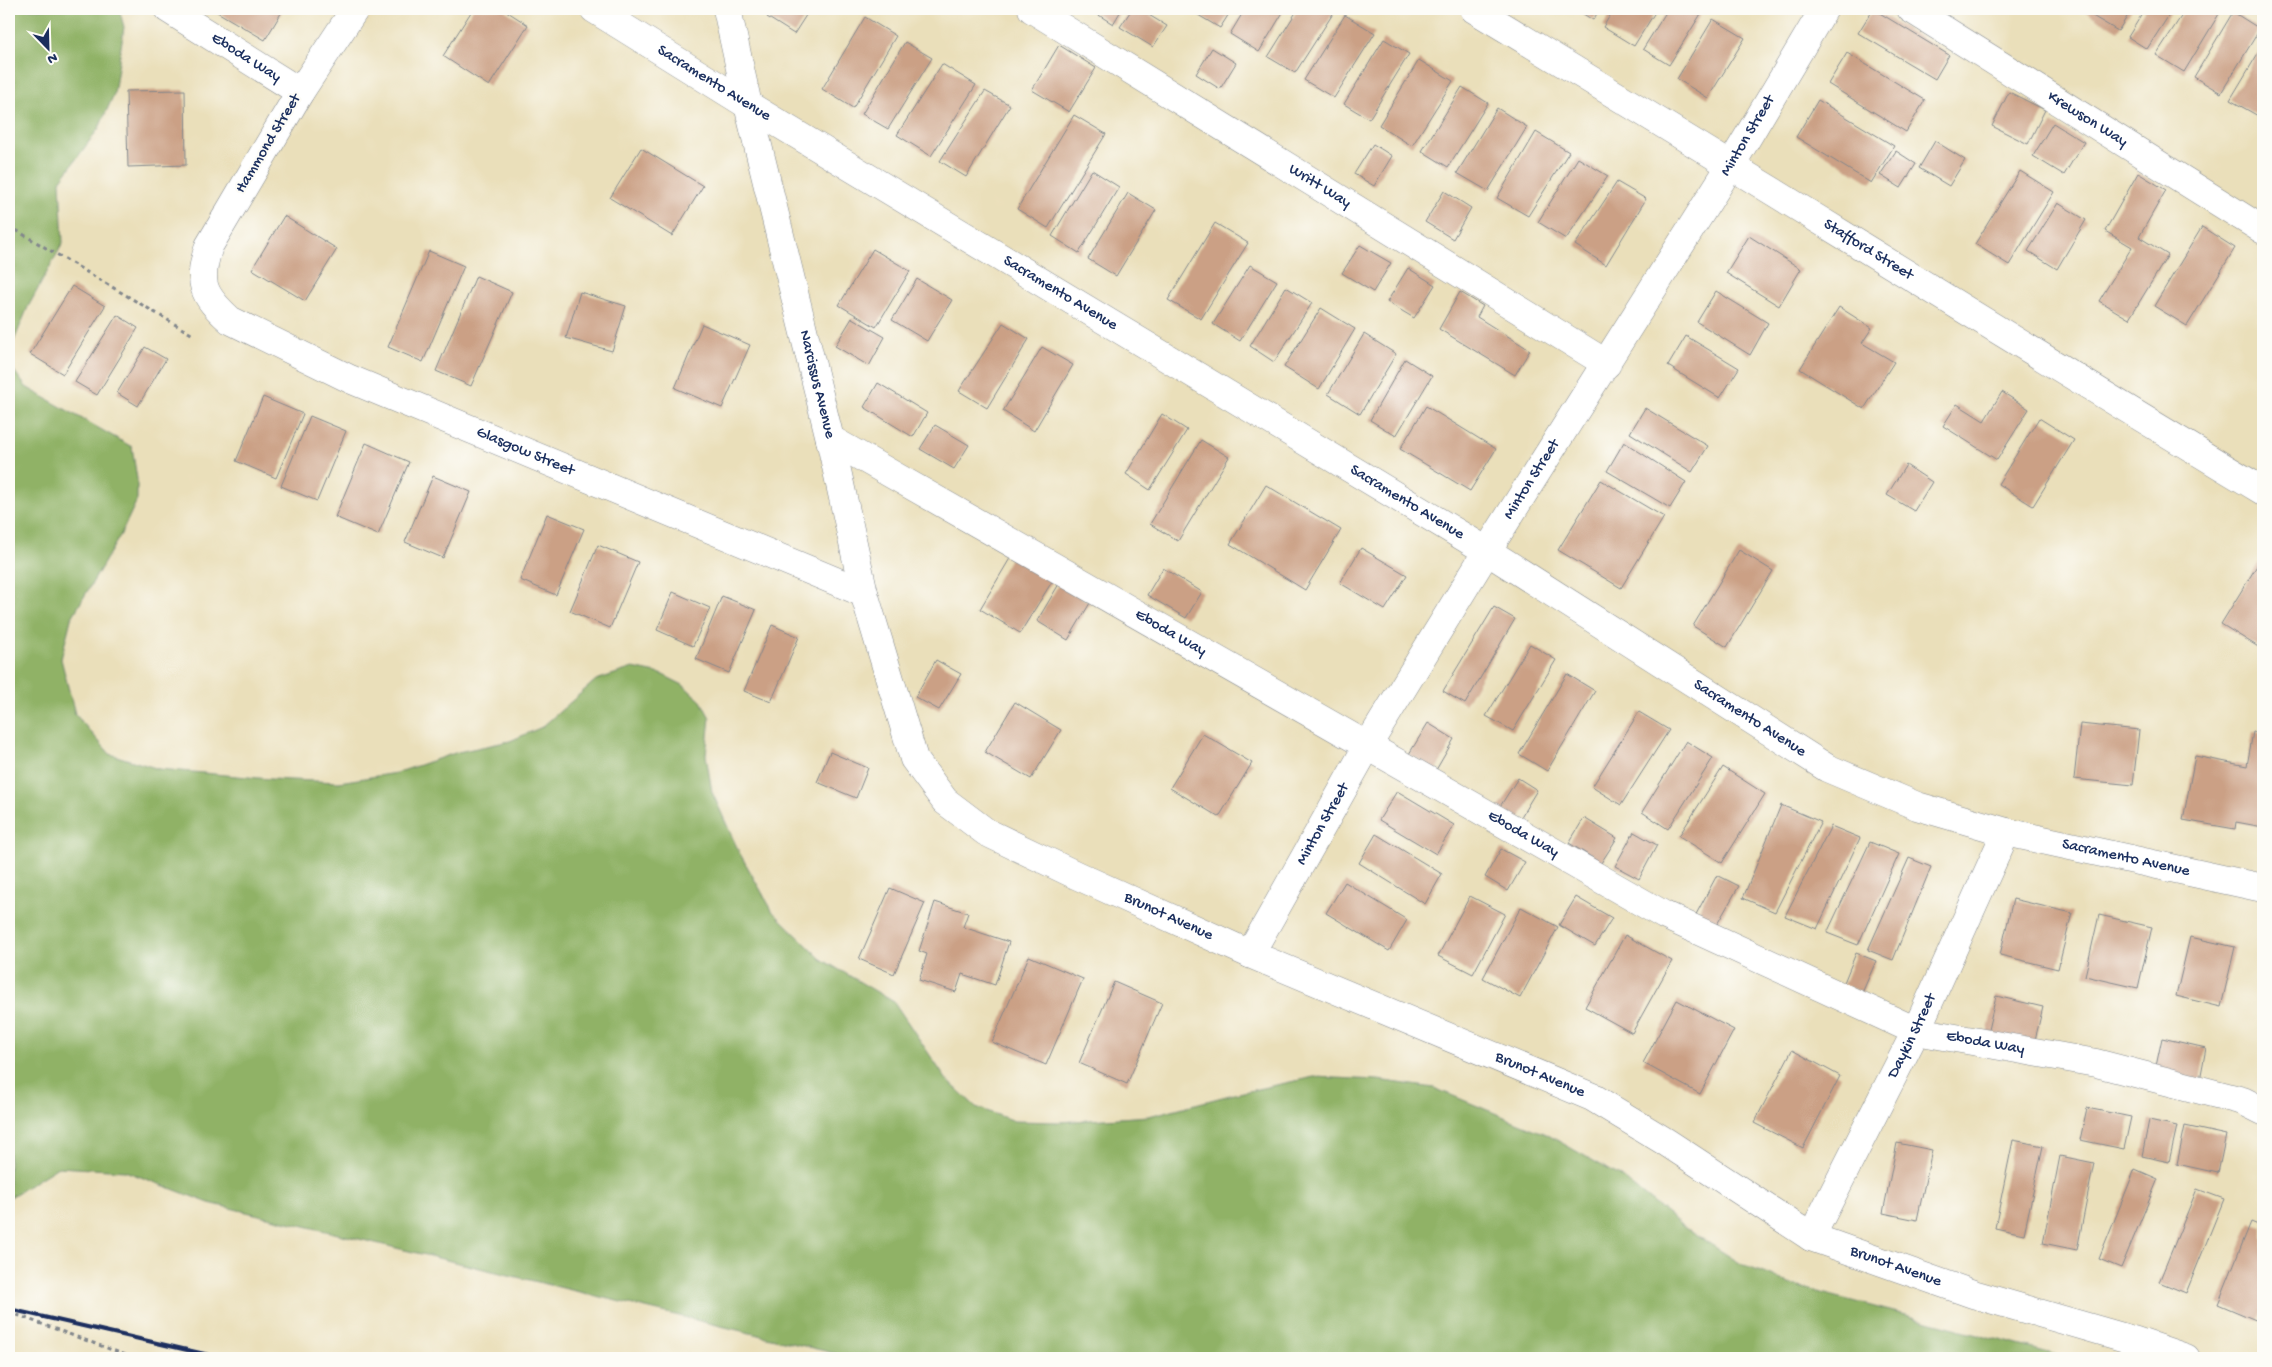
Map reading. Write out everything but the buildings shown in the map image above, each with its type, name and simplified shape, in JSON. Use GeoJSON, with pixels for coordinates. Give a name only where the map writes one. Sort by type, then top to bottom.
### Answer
{"type":"FeatureCollection","features":[{"type":"Feature","properties":{"kind":"street","name":"Eboda Way"},"geometry":{"type":"LineString","coordinates":[[168,9],[300,92]]}},
{"type":"Feature","properties":{"kind":"street","name":"Hammond Street"},"geometry":{"type":"LineString","coordinates":[[204,286],[202,268],[209,246],[300,92],[355,9]]}},
{"type":"Feature","properties":{"kind":"street","name":"Sacramento Avenue"},"geometry":{"type":"LineString","coordinates":[[594,9],[748,105],[1487,551],[1827,768],[1917,806],[2006,832],[2263,888]]}},
{"type":"Feature","properties":{"kind":"street","name":"Narcissus Avenue"},"geometry":{"type":"LineString","coordinates":[[727,9],[748,105],[830,439],[864,593],[914,759]]}},
{"type":"Feature","properties":{"kind":"street","name":"Writt Way"},"geometry":{"type":"LineString","coordinates":[[1032,9],[1607,364]]}},
{"type":"Feature","properties":{"kind":"street","name":"Stafford Street"},"geometry":{"type":"LineString","coordinates":[[1474,9],[1732,165],[2112,401],[2263,492]]}},
{"type":"Feature","properties":{"kind":"street","name":"Minton Street"},"geometry":{"type":"LineString","coordinates":[[1250,954],[1368,744],[1487,551],[1732,165],[1824,9]]}},
{"type":"Feature","properties":{"kind":"street","name":"Krewson Way"},"geometry":{"type":"LineString","coordinates":[[1911,9],[2263,230]]}},
{"type":"Feature","properties":{"kind":"street","name":"Glasgow Street"},"geometry":{"type":"LineString","coordinates":[[204,286],[214,306],[230,320],[350,379],[864,593]]}},
{"type":"Feature","properties":{"kind":"street","name":"Eboda Way"},"geometry":{"type":"LineString","coordinates":[[830,439],[1368,744],[1664,915],[1916,1031],[2096,1063],[2243,1101],[2263,1111]]}},
{"type":"Feature","properties":{"kind":"street","name":"Brunot Avenue"},"geometry":{"type":"LineString","coordinates":[[914,759],[945,801],[986,832],[1250,954],[1592,1097],[1666,1142],[1811,1238],[1973,1294],[2136,1341],[2186,1358]]}},
{"type":"Feature","properties":{"kind":"street","name":"Daykin Street"},"geometry":{"type":"LineString","coordinates":[[1811,1238],[1916,1031],[2006,832]]}},
{"type":"Feature","properties":{"kind":"path"},"geometry":{"type":"LineString","coordinates":[[9,1312],[134,1358]]}},
{"type":"Feature","properties":{"kind":"green space"},"geometry":{"type":"Polygon","coordinates":[[[9,9],[119,9],[124,27],[114,94],[99,128],[60,181],[63,243],[28,307],[11,348],[12,368],[26,387],[132,447],[137,479],[137,500],[121,534],[71,619],[61,659],[75,714],[110,754],[159,769],[270,779],[339,782],[396,773],[458,752],[510,741],[542,727],[596,680],[633,668],[661,674],[683,685],[701,701],[710,718],[706,755],[712,792],[739,852],[773,912],[821,959],[894,1002],[946,1079],[976,1107],[1014,1121],[1060,1122],[1149,1116],[1234,1094],[1314,1077],[1378,1080],[1434,1088],[1548,1135],[1620,1176],[1685,1228],[1743,1265],[1799,1287],[2068,1358],[854,1358],[209,1203],[125,1171],[58,1167],[9,1198],[9,9]]]}},
{"type":"Feature","properties":{"kind":"railway"},"geometry":{"type":"LineString","coordinates":[[9,1309],[222,1358]]}}]}
